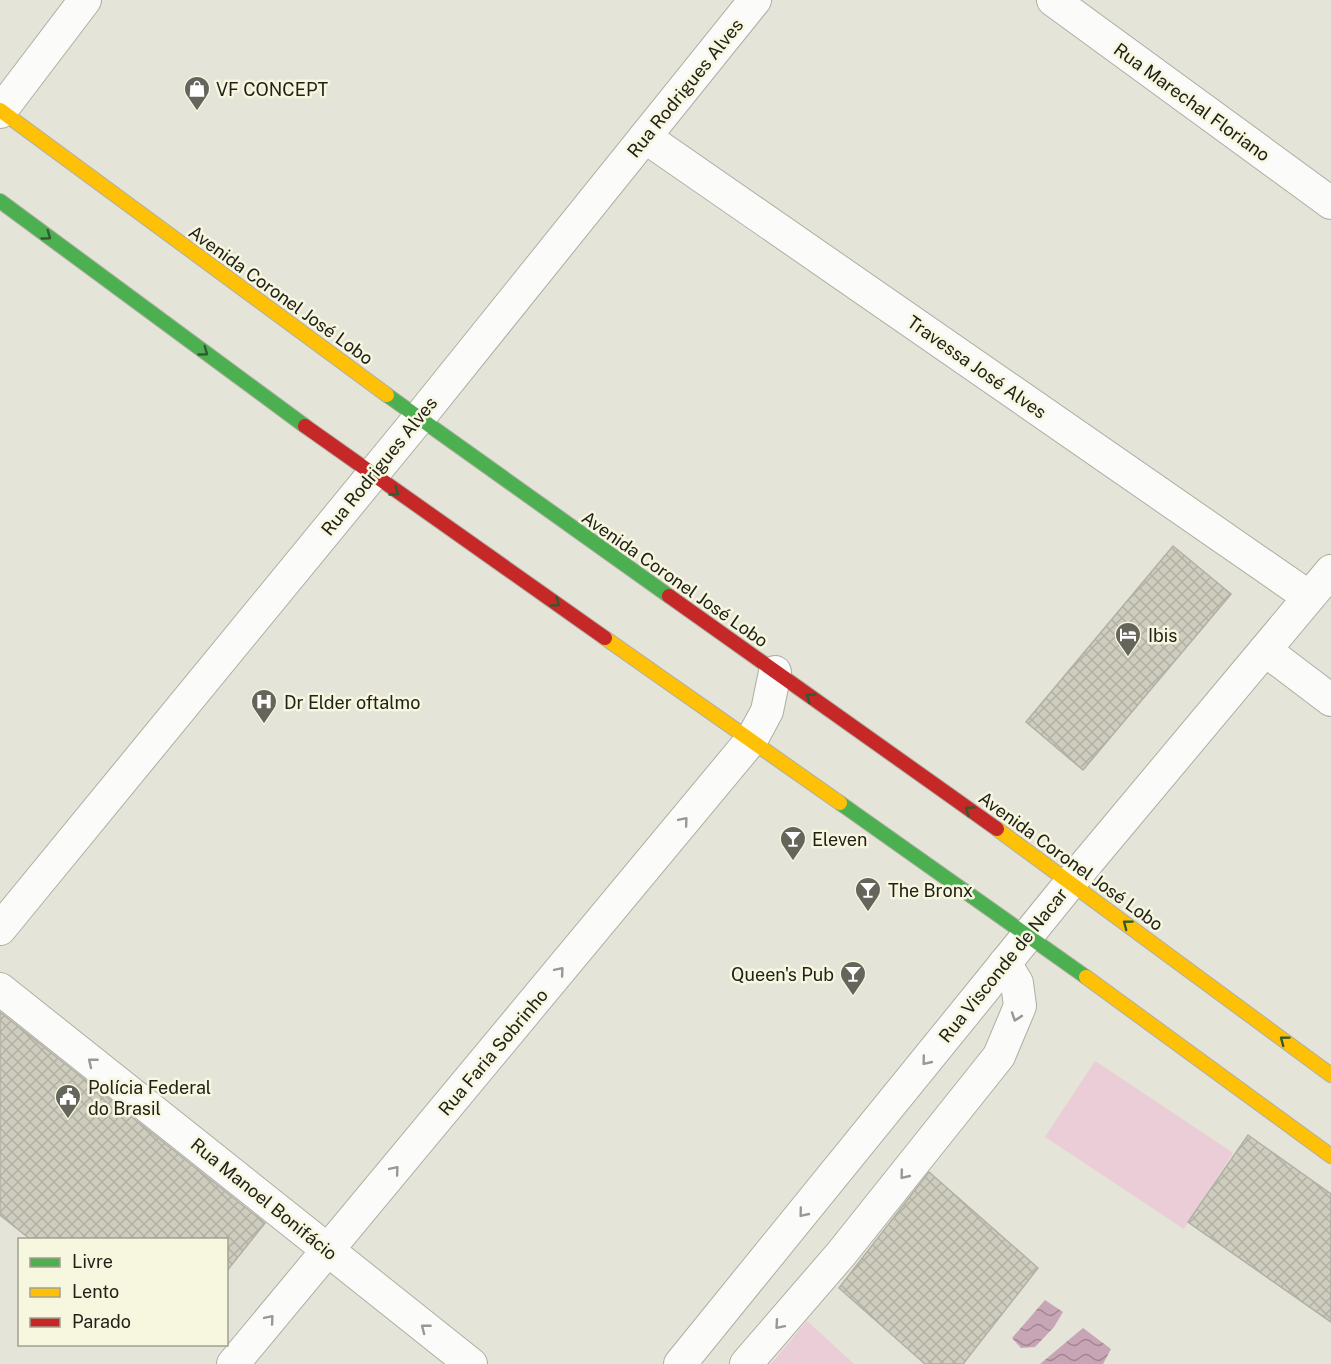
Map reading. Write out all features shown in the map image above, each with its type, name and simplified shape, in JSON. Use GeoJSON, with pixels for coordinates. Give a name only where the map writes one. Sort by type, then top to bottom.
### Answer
{"type":"FeatureCollection","features":[{"type":"Feature","properties":{"kind":"street"},"geometry":{"type":"LineString","coordinates":[[0,111],[85,0]]}},
{"type":"Feature","properties":{"kind":"street","name":"Rua Rodrigues Alves"},"geometry":{"type":"LineString","coordinates":[[0,929],[419,418],[755,0]]}},
{"type":"Feature","properties":{"kind":"street","name":"Rua Marechal Floriano"},"geometry":{"type":"LineString","coordinates":[[1053,0],[1331,203]]}},
{"type":"Feature","properties":{"kind":"street","name":"Avenida Coronel José Lobo"},"geometry":{"type":"LineString","coordinates":[[0,111],[419,418],[1071,882],[1331,1075]]}},
{"type":"Feature","properties":{"kind":"street","name":"Travessa José Alves"},"geometry":{"type":"LineString","coordinates":[[645,137],[1309,597]]}},
{"type":"Feature","properties":{"kind":"street"},"geometry":{"type":"LineString","coordinates":[[0,201],[372,475],[1028,934],[1331,1156]]}},
{"type":"Feature","properties":{"kind":"street","name":"Rua Visconde de Nacar"},"geometry":{"type":"LineString","coordinates":[[680,1364],[1028,934],[1331,572]]}},
{"type":"Feature","properties":{"kind":"street"},"geometry":{"type":"LineString","coordinates":[[1265,650],[1331,700]]}},
{"type":"Feature","properties":{"kind":"street","name":"Rua Faria Sobrinho"},"geometry":{"type":"LineString","coordinates":[[233,1364],[752,739],[767,711],[775,672]]}},
{"type":"Feature","properties":{"kind":"street"},"geometry":{"type":"LineString","coordinates":[[746,1364],[841,1254],[999,1056],[1020,1006],[1017,983],[1005,963]]}},
{"type":"Feature","properties":{"kind":"street","name":"Rua Manoel Bonifácio"},"geometry":{"type":"LineString","coordinates":[[0,988],[471,1364]]}},
{"type":"Feature","properties":{"kind":"shaded area"},"geometry":{"type":"Polygon","coordinates":[[[1095,1061],[1233,1153],[1184,1229],[1045,1137],[1095,1061]]]}},
{"type":"Feature","properties":{"kind":"shaded area"},"geometry":{"type":"Polygon","coordinates":[[[807,1321],[854,1364],[771,1364],[807,1321]]]}},
{"type":"Feature","properties":{"kind":"water"},"geometry":{"type":"Polygon","coordinates":[[[1045,1300],[1063,1312],[1054,1327],[1035,1347],[1021,1348],[1012,1338],[1045,1300]]]}},
{"type":"Feature","properties":{"kind":"water"},"geometry":{"type":"Polygon","coordinates":[[[1083,1328],[1111,1349],[1103,1364],[1040,1364],[1083,1328]]]}},
{"type":"Feature","properties":{"kind":"building","name":"Ibis"},"geometry":{"type":"Polygon","coordinates":[[[1173,546],[1231,594],[1083,770],[1026,722],[1173,546]]]}},
{"type":"Feature","properties":{"kind":"building","name":"Polícia Federal do Brasil"},"geometry":{"type":"Polygon","coordinates":[[[0,1012],[265,1223],[228,1269],[228,1238],[29,1238],[0,1215],[0,1012]]]}},
{"type":"Feature","properties":{"kind":"building"},"geometry":{"type":"Polygon","coordinates":[[[1248,1135],[1331,1194],[1331,1322],[1188,1222],[1248,1135]]]}},
{"type":"Feature","properties":{"kind":"building"},"geometry":{"type":"Polygon","coordinates":[[[929,1172],[1038,1268],[963,1364],[925,1364],[839,1288],[929,1172]]]}},
{"type":"Feature","properties":{"kind":"traffic: fast"},"geometry":{"type":"LineString","coordinates":[[0,201],[305,426]]}},
{"type":"Feature","properties":{"kind":"traffic: fast"},"geometry":{"type":"LineString","coordinates":[[387,395],[669,596]]}},
{"type":"Feature","properties":{"kind":"traffic: fast"},"geometry":{"type":"LineString","coordinates":[[840,803],[1086,977]]}},
{"type":"Feature","properties":{"kind":"traffic: slow"},"geometry":{"type":"LineString","coordinates":[[0,110],[387,395]]}},
{"type":"Feature","properties":{"kind":"traffic: slow"},"geometry":{"type":"LineString","coordinates":[[605,638],[840,803]]}},
{"type":"Feature","properties":{"kind":"traffic: slow"},"geometry":{"type":"LineString","coordinates":[[997,829],[1331,1075]]}},
{"type":"Feature","properties":{"kind":"traffic: slow"},"geometry":{"type":"LineString","coordinates":[[1086,977],[1331,1156]]}},
{"type":"Feature","properties":{"kind":"traffic: jam"},"geometry":{"type":"LineString","coordinates":[[305,426],[605,638]]}},
{"type":"Feature","properties":{"kind":"traffic: jam"},"geometry":{"type":"LineString","coordinates":[[669,596],[997,829]]}},
{"type":"Feature","properties":{"kind":"place","name":"VF CONCEPT"},"geometry":{"type":"Point","coordinates":[197,112]}},
{"type":"Feature","properties":{"kind":"place","name":"Ibis"},"geometry":{"type":"Point","coordinates":[1128,658]}},
{"type":"Feature","properties":{"kind":"place","name":"Dr Elder oftalmo"},"geometry":{"type":"Point","coordinates":[264,725]}},
{"type":"Feature","properties":{"kind":"place","name":"Eleven"},"geometry":{"type":"Point","coordinates":[793,862]}},
{"type":"Feature","properties":{"kind":"place","name":"The Bronx"},"geometry":{"type":"Point","coordinates":[868,913]}},
{"type":"Feature","properties":{"kind":"place","name":"Queen's Pub"},"geometry":{"type":"Point","coordinates":[853,997]}},
{"type":"Feature","properties":{"kind":"place","name":"Polícia Federal do Brasil"},"geometry":{"type":"Point","coordinates":[68,1120]}}]}
